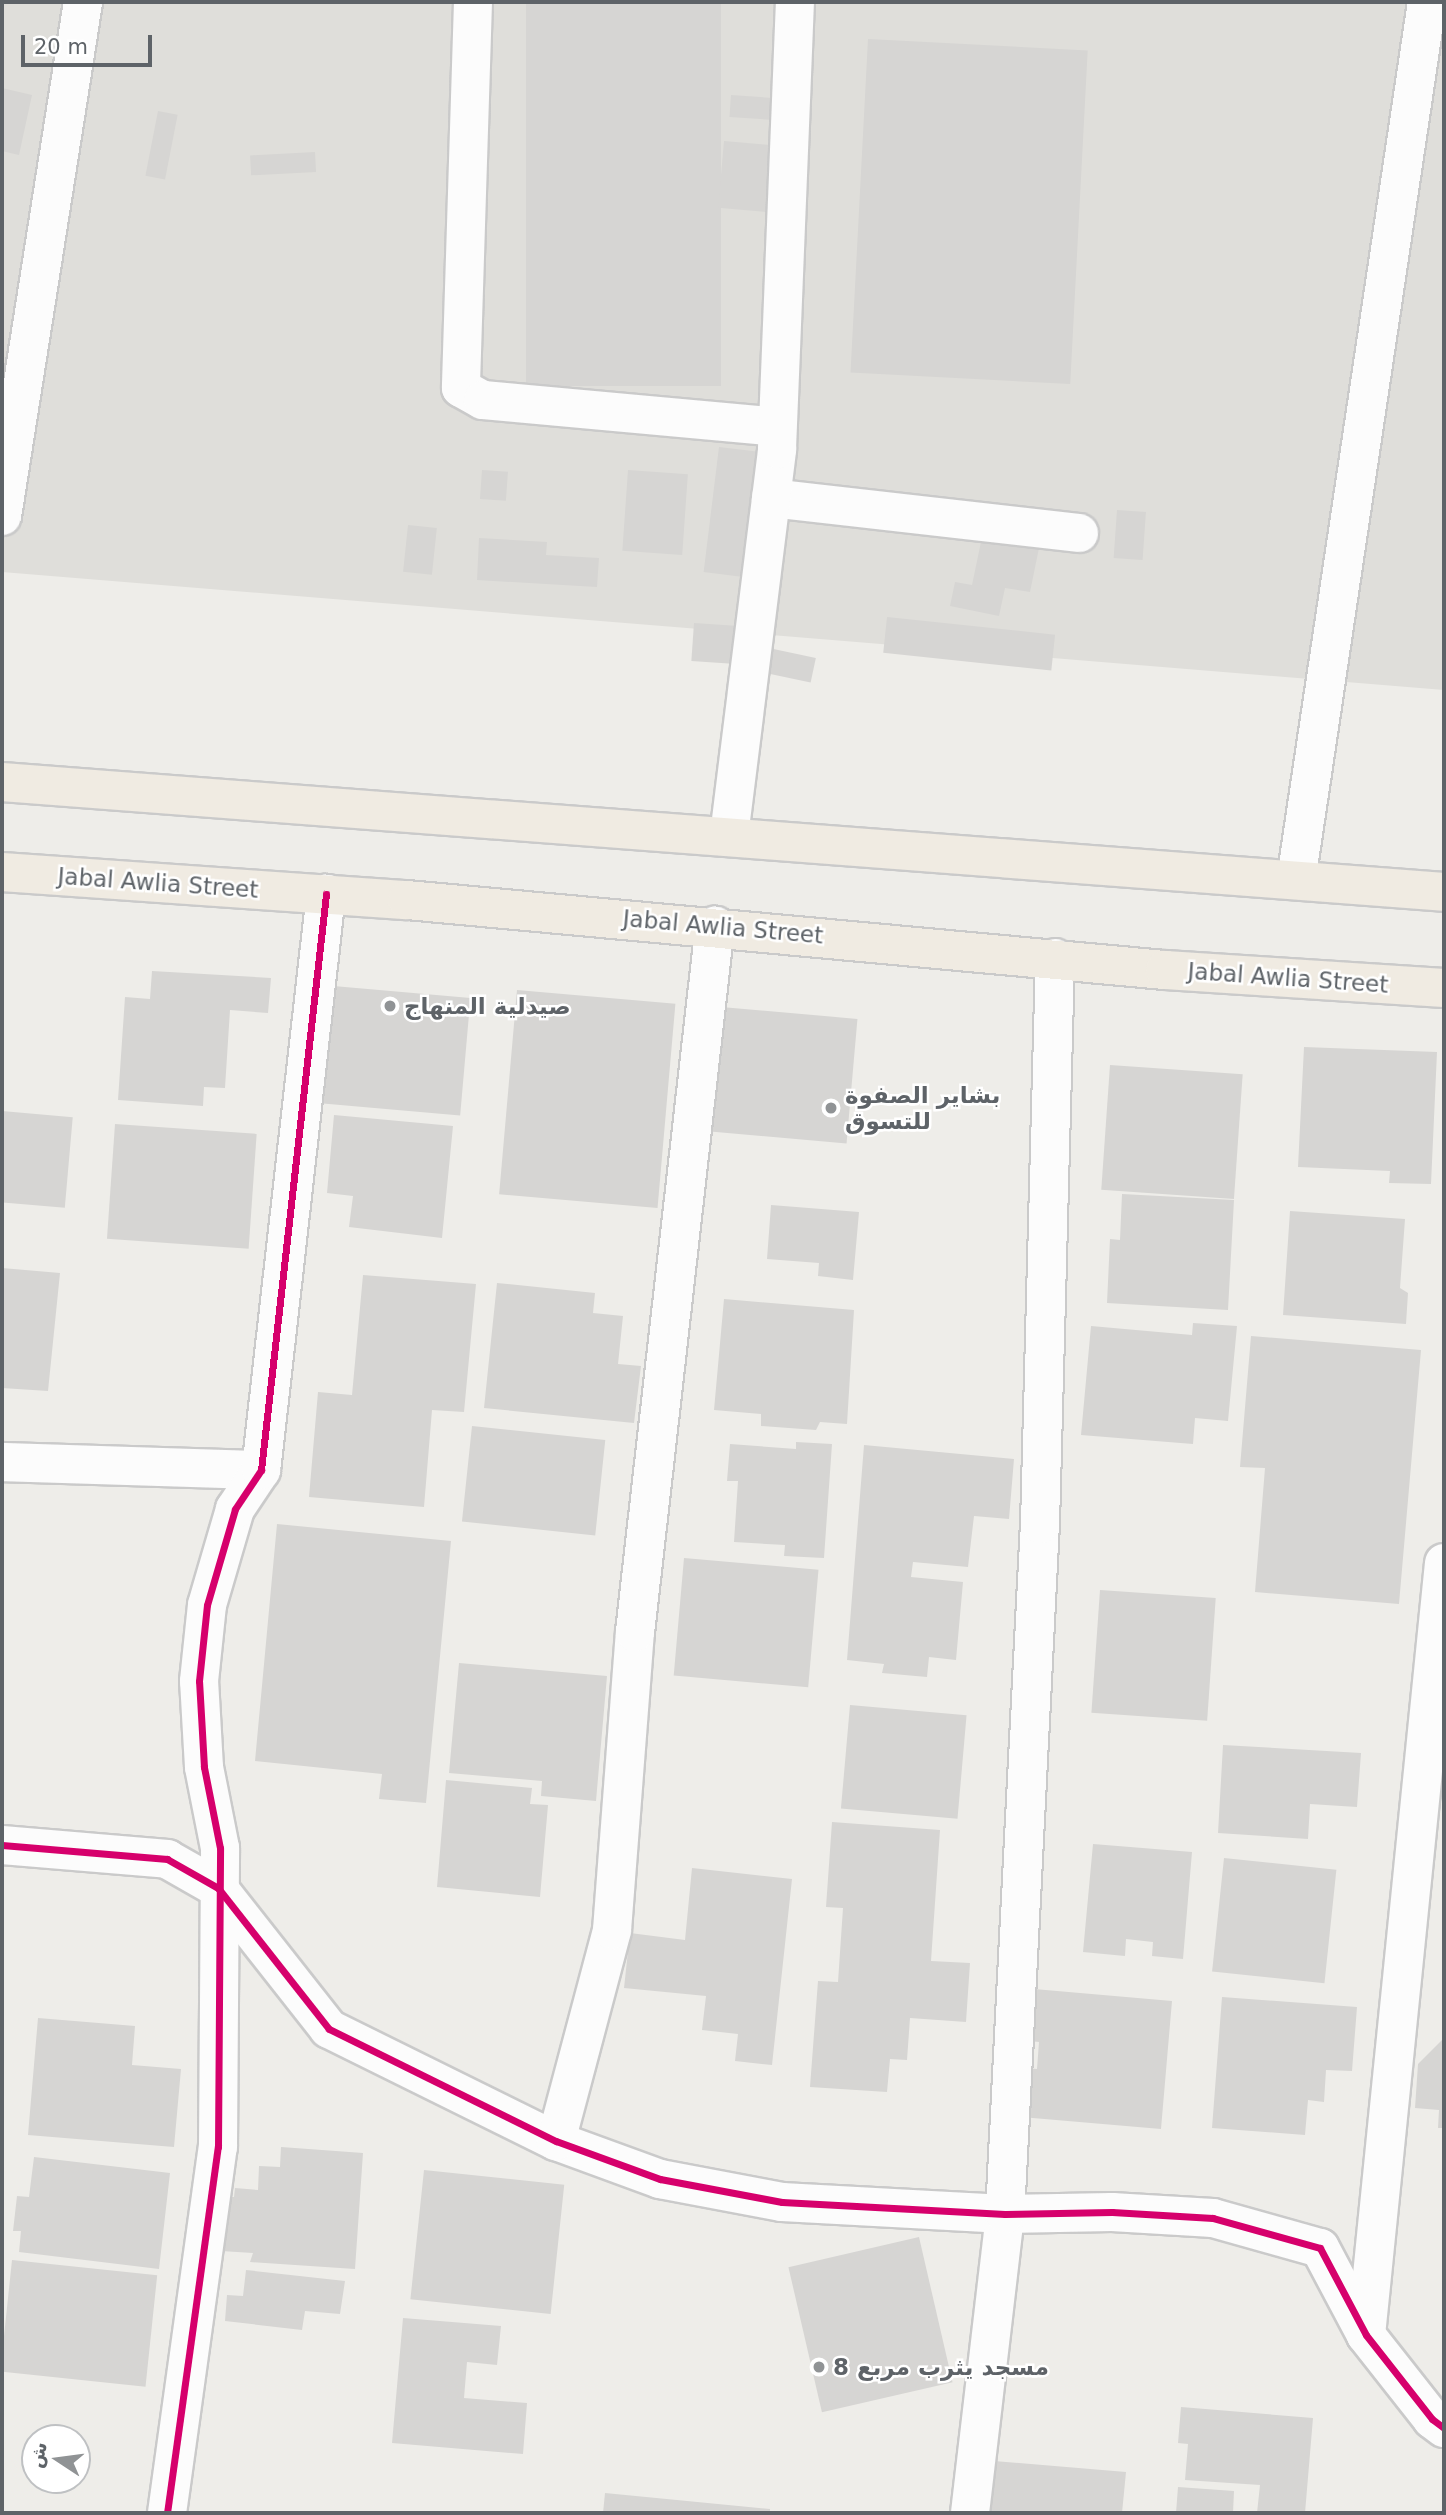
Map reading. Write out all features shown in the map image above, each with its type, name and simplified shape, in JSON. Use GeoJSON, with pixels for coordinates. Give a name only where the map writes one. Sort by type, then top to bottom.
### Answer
{"type":"FeatureCollection","features":[{"type":"Feature","properties":{"kind":"highway"},"geometry":{"type":"LineString","coordinates":[[2,782],[1444,892]]}},
{"type":"Feature","properties":{"kind":"highway","name":"Jabal Awlia Street"},"geometry":{"type":"LineString","coordinates":[[2,872],[326,894],[715,926],[1055,958],[1444,988]]}},
{"type":"Feature","properties":{"kind":"street"},"geometry":{"type":"LineString","coordinates":[[2,516],[83,2]]}},
{"type":"Feature","properties":{"kind":"street"},"geometry":{"type":"LineString","coordinates":[[473,2],[461,388],[482,400],[778,427]]}},
{"type":"Feature","properties":{"kind":"street"},"geometry":{"type":"LineString","coordinates":[[729,836],[778,427],[795,2]]}},
{"type":"Feature","properties":{"kind":"street"},"geometry":{"type":"LineString","coordinates":[[1296,880],[1427,2]]}},
{"type":"Feature","properties":{"kind":"street"},"geometry":{"type":"LineString","coordinates":[[771,498],[1079,533]]}},
{"type":"Feature","properties":{"kind":"street"},"geometry":{"type":"LineString","coordinates":[[167,2513],[218,2147],[220,1847],[204,1767],[199,1681],[207,1605],[235,1509],[261,1470],[326,894]]}},
{"type":"Feature","properties":{"kind":"street"},"geometry":{"type":"LineString","coordinates":[[556,2141],[612,1930],[635,1632],[715,926]]}},
{"type":"Feature","properties":{"kind":"street"},"geometry":{"type":"LineString","coordinates":[[970,2513],[1005,2214],[1040,1524],[1055,958]]}},
{"type":"Feature","properties":{"kind":"street"},"geometry":{"type":"LineString","coordinates":[[2,1462],[261,1470]]}},
{"type":"Feature","properties":{"kind":"street"},"geometry":{"type":"LineString","coordinates":[[1366,2335],[1444,1567]]}},
{"type":"Feature","properties":{"kind":"street"},"geometry":{"type":"LineString","coordinates":[[2,1845],[167,1859],[218,1888],[329,2029],[556,2141],[660,2179],[782,2202],[1005,2214],[1112,2212],[1213,2218],[1320,2248],[1366,2335],[1432,2419],[1444,2428]]}},
{"type":"Feature","properties":{"kind":"shaded area"},"geometry":{"type":"Polygon","coordinates":[[[2,2],[1444,2],[1444,690],[2,572],[2,2]]]}},
{"type":"Feature","properties":{"kind":"building"},"geometry":{"type":"Polygon","coordinates":[[[526,2],[721,2],[721,386],[526,386],[526,2]]]}},
{"type":"Feature","properties":{"kind":"building"},"geometry":{"type":"Polygon","coordinates":[[[868,39],[1088,51],[1070,384],[851,373],[868,39]]]}},
{"type":"Feature","properties":{"kind":"building"},"geometry":{"type":"Polygon","coordinates":[[[2,88],[32,95],[19,155],[2,151],[2,88]]]}},
{"type":"Feature","properties":{"kind":"building"},"geometry":{"type":"Polygon","coordinates":[[[731,95],[776,98],[774,120],[729,117],[731,95]]]}},
{"type":"Feature","properties":{"kind":"building"},"geometry":{"type":"Polygon","coordinates":[[[158,111],[178,115],[165,180],[145,176],[158,111]]]}},
{"type":"Feature","properties":{"kind":"building"},"geometry":{"type":"Polygon","coordinates":[[[724,141],[772,145],[766,212],[718,208],[724,141]]]}},
{"type":"Feature","properties":{"kind":"building"},"geometry":{"type":"Polygon","coordinates":[[[315,152],[316,172],[251,175],[250,155],[315,152]]]}},
{"type":"Feature","properties":{"kind":"building"},"geometry":{"type":"Polygon","coordinates":[[[719,447],[761,452],[745,577],[704,572],[719,447]]]}},
{"type":"Feature","properties":{"kind":"building"},"geometry":{"type":"Polygon","coordinates":[[[482,470],[508,472],[506,501],[480,499],[482,470]]]}},
{"type":"Feature","properties":{"kind":"building"},"geometry":{"type":"Polygon","coordinates":[[[628,470],[688,474],[682,555],[622,551],[628,470]]]}},
{"type":"Feature","properties":{"kind":"building"},"geometry":{"type":"Polygon","coordinates":[[[1117,510],[1146,512],[1143,560],[1114,558],[1117,510]]]}},
{"type":"Feature","properties":{"kind":"building"},"geometry":{"type":"Polygon","coordinates":[[[408,525],[437,528],[432,575],[403,572],[408,525]]]}},
{"type":"Feature","properties":{"kind":"building"},"geometry":{"type":"Polygon","coordinates":[[[982,537],[1039,548],[1030,592],[1005,588],[999,616],[950,606],[955,582],[972,585],[982,537]]]}},
{"type":"Feature","properties":{"kind":"building"},"geometry":{"type":"Polygon","coordinates":[[[479,538],[547,542],[546,555],[599,558],[597,587],[477,580],[479,538]]]}},
{"type":"Feature","properties":{"kind":"building"},"geometry":{"type":"Polygon","coordinates":[[[887,617],[1055,635],[1051,670],[883,653],[887,617]]]}},
{"type":"Feature","properties":{"kind":"building"},"geometry":{"type":"Polygon","coordinates":[[[694,623],[735,626],[732,664],[691,661],[694,623]]]}},
{"type":"Feature","properties":{"kind":"building"},"geometry":{"type":"Polygon","coordinates":[[[764,647],[816,658],[811,682],[759,671],[764,647]]]}},
{"type":"Feature","properties":{"kind":"building"},"geometry":{"type":"Polygon","coordinates":[[[152,971],[271,978],[268,1013],[230,1010],[225,1088],[204,1087],[203,1106],[118,1100],[125,997],[150,999],[152,971]]]}},
{"type":"Feature","properties":{"kind":"building"},"geometry":{"type":"Polygon","coordinates":[[[322,985],[470,998],[460,1116],[312,1103],[322,985]]]}},
{"type":"Feature","properties":{"kind":"building"},"geometry":{"type":"Polygon","coordinates":[[[517,990],[675,1004],[658,1208],[499,1194],[517,990]]]}},
{"type":"Feature","properties":{"kind":"building"},"geometry":{"type":"Polygon","coordinates":[[[710,1006],[857,1019],[847,1143],[699,1131],[710,1006]]]}},
{"type":"Feature","properties":{"kind":"building"},"geometry":{"type":"Polygon","coordinates":[[[1304,1047],[1437,1052],[1431,1184],[1389,1183],[1390,1171],[1298,1167],[1304,1047]]]}},
{"type":"Feature","properties":{"kind":"building"},"geometry":{"type":"Polygon","coordinates":[[[1110,1065],[1243,1074],[1234,1199],[1101,1190],[1110,1065]]]}},
{"type":"Feature","properties":{"kind":"building"},"geometry":{"type":"Polygon","coordinates":[[[2,1111],[73,1117],[65,1208],[2,1202],[2,1111]]]}},
{"type":"Feature","properties":{"kind":"building"},"geometry":{"type":"Polygon","coordinates":[[[334,1115],[453,1126],[442,1238],[349,1227],[353,1196],[327,1193],[334,1115]]]}},
{"type":"Feature","properties":{"kind":"building"},"geometry":{"type":"Polygon","coordinates":[[[115,1124],[257,1134],[249,1249],[107,1239],[115,1124]]]}},
{"type":"Feature","properties":{"kind":"building"},"geometry":{"type":"Polygon","coordinates":[[[1122,1194],[1234,1200],[1228,1310],[1107,1303],[1110,1239],[1120,1240],[1122,1194]]]}},
{"type":"Feature","properties":{"kind":"building"},"geometry":{"type":"Polygon","coordinates":[[[771,1205],[859,1212],[853,1280],[818,1276],[819,1263],[767,1259],[771,1205]]]}},
{"type":"Feature","properties":{"kind":"building"},"geometry":{"type":"Polygon","coordinates":[[[1290,1211],[1405,1219],[1400,1288],[1408,1293],[1406,1324],[1283,1315],[1290,1211]]]}},
{"type":"Feature","properties":{"kind":"building"},"geometry":{"type":"Polygon","coordinates":[[[2,1268],[60,1273],[48,1391],[2,1388],[2,1268]]]}},
{"type":"Feature","properties":{"kind":"building"},"geometry":{"type":"Polygon","coordinates":[[[363,1275],[476,1284],[464,1412],[432,1410],[424,1507],[309,1497],[318,1392],[352,1395],[363,1275]]]}},
{"type":"Feature","properties":{"kind":"building"},"geometry":{"type":"Polygon","coordinates":[[[497,1283],[595,1293],[593,1313],[623,1316],[618,1364],[641,1366],[634,1423],[484,1408],[497,1283]]]}},
{"type":"Feature","properties":{"kind":"building"},"geometry":{"type":"Polygon","coordinates":[[[724,1299],[854,1310],[847,1424],[820,1422],[816,1430],[761,1426],[761,1414],[714,1410],[724,1299]]]}},
{"type":"Feature","properties":{"kind":"building"},"geometry":{"type":"Polygon","coordinates":[[[1193,1323],[1237,1326],[1228,1421],[1195,1418],[1193,1444],[1081,1435],[1091,1326],[1192,1335],[1193,1323]]]}},
{"type":"Feature","properties":{"kind":"building"},"geometry":{"type":"Polygon","coordinates":[[[1251,1336],[1421,1350],[1399,1604],[1255,1592],[1265,1468],[1240,1467],[1251,1336]]]}},
{"type":"Feature","properties":{"kind":"building"},"geometry":{"type":"Polygon","coordinates":[[[472,1426],[605,1440],[595,1535],[462,1521],[472,1426]]]}},
{"type":"Feature","properties":{"kind":"building"},"geometry":{"type":"Polygon","coordinates":[[[796,1442],[832,1444],[824,1558],[784,1556],[785,1545],[734,1542],[738,1481],[727,1481],[730,1444],[796,1449],[796,1442]]]}},
{"type":"Feature","properties":{"kind":"building"},"geometry":{"type":"Polygon","coordinates":[[[864,1445],[1014,1459],[1009,1519],[974,1516],[968,1567],[913,1562],[911,1577],[963,1582],[956,1660],[929,1657],[927,1677],[882,1673],[884,1664],[847,1660],[864,1445]]]}},
{"type":"Feature","properties":{"kind":"building"},"geometry":{"type":"Polygon","coordinates":[[[277,1524],[451,1541],[426,1803],[379,1799],[382,1774],[255,1761],[277,1524]]]}},
{"type":"Feature","properties":{"kind":"building"},"geometry":{"type":"Polygon","coordinates":[[[684,1558],[818,1570],[808,1687],[674,1676],[684,1558]]]}},
{"type":"Feature","properties":{"kind":"building"},"geometry":{"type":"Polygon","coordinates":[[[1100,1590],[1216,1598],[1207,1721],[1091,1713],[1100,1590]]]}},
{"type":"Feature","properties":{"kind":"building"},"geometry":{"type":"Polygon","coordinates":[[[459,1663],[607,1676],[596,1801],[541,1796],[542,1781],[449,1773],[459,1663]]]}},
{"type":"Feature","properties":{"kind":"building"},"geometry":{"type":"Polygon","coordinates":[[[850,1705],[967,1715],[957,1819],[841,1809],[850,1705]]]}},
{"type":"Feature","properties":{"kind":"building"},"geometry":{"type":"Polygon","coordinates":[[[1223,1745],[1361,1753],[1357,1807],[1310,1804],[1308,1839],[1218,1833],[1223,1745]]]}},
{"type":"Feature","properties":{"kind":"building"},"geometry":{"type":"Polygon","coordinates":[[[446,1780],[532,1788],[530,1804],[548,1805],[540,1897],[437,1887],[446,1780]]]}},
{"type":"Feature","properties":{"kind":"building"},"geometry":{"type":"Polygon","coordinates":[[[832,1822],[940,1830],[931,1961],[970,1963],[966,2022],[910,2018],[907,2060],[890,2059],[887,2092],[810,2087],[818,1981],[838,1982],[843,1908],[826,1907],[832,1822]]]}},
{"type":"Feature","properties":{"kind":"building"},"geometry":{"type":"Polygon","coordinates":[[[1093,1844],[1192,1852],[1183,1959],[1152,1956],[1153,1942],[1126,1939],[1125,1956],[1083,1952],[1093,1844]]]}},
{"type":"Feature","properties":{"kind":"building"},"geometry":{"type":"Polygon","coordinates":[[[1224,1858],[1336,1870],[1324,1983],[1212,1971],[1224,1858]]]}},
{"type":"Feature","properties":{"kind":"building"},"geometry":{"type":"Polygon","coordinates":[[[692,1868],[792,1879],[772,2065],[735,2061],[738,2034],[702,2030],[706,1996],[624,1988],[630,1933],[685,1940],[692,1868]]]}},
{"type":"Feature","properties":{"kind":"building"},"geometry":{"type":"Polygon","coordinates":[[[1034,1989],[1172,2001],[1161,2129],[1021,2117],[1025,2068],[1037,2069],[1039,2042],[1029,2041],[1034,1989]]]}},
{"type":"Feature","properties":{"kind":"building"},"geometry":{"type":"Polygon","coordinates":[[[1222,1997],[1357,2007],[1352,2071],[1326,2070],[1324,2102],[1308,2100],[1305,2135],[1212,2128],[1222,1997]]]}},
{"type":"Feature","properties":{"kind":"building"},"geometry":{"type":"Polygon","coordinates":[[[38,2018],[135,2026],[132,2065],[181,2069],[174,2147],[28,2135],[38,2018]]]}},
{"type":"Feature","properties":{"kind":"building"},"geometry":{"type":"Polygon","coordinates":[[[1444,2038],[1444,2128],[1438,2128],[1439,2110],[1415,2108],[1418,2064],[1444,2038]]]}},
{"type":"Feature","properties":{"kind":"building"},"geometry":{"type":"Polygon","coordinates":[[[281,2147],[363,2153],[355,2269],[250,2262],[253,2253],[221,2251],[225,2197],[234,2197],[235,2188],[258,2190],[259,2166],[280,2167],[281,2147]]]}},
{"type":"Feature","properties":{"kind":"building"},"geometry":{"type":"Polygon","coordinates":[[[34,2157],[170,2173],[159,2269],[19,2252],[21,2231],[13,2231],[17,2196],[29,2197],[34,2157]]]}},
{"type":"Feature","properties":{"kind":"building"},"geometry":{"type":"Polygon","coordinates":[[[424,2170],[564,2185],[551,2314],[410,2299],[424,2170]]]}},
{"type":"Feature","properties":{"kind":"building"},"geometry":{"type":"Polygon","coordinates":[[[919,2237],[953,2382],[822,2412],[788,2267],[919,2237]]]}},
{"type":"Feature","properties":{"kind":"building"},"geometry":{"type":"Polygon","coordinates":[[[12,2260],[157,2275],[145,2387],[2,2372],[12,2260]]]}},
{"type":"Feature","properties":{"kind":"building"},"geometry":{"type":"Polygon","coordinates":[[[246,2270],[345,2281],[340,2314],[305,2311],[302,2330],[225,2321],[227,2295],[243,2296],[246,2270]]]}},
{"type":"Feature","properties":{"kind":"building"},"geometry":{"type":"Polygon","coordinates":[[[403,2318],[501,2326],[497,2365],[467,2362],[464,2398],[527,2403],[523,2454],[392,2443],[403,2318]]]}},
{"type":"Feature","properties":{"kind":"building"},"geometry":{"type":"Polygon","coordinates":[[[1181,2407],[1313,2418],[1305,2513],[1257,2513],[1260,2485],[1185,2480],[1188,2444],[1178,2443],[1181,2407]]]}},
{"type":"Feature","properties":{"kind":"building"},"geometry":{"type":"Polygon","coordinates":[[[982,2460],[1126,2472],[1122,2513],[978,2513],[982,2460]]]}},
{"type":"Feature","properties":{"kind":"building"},"geometry":{"type":"Polygon","coordinates":[[[1178,2487],[1234,2491],[1233,2513],[1176,2513],[1178,2487]]]}},
{"type":"Feature","properties":{"kind":"building"},"geometry":{"type":"Polygon","coordinates":[[[605,2493],[770,2509],[770,2513],[603,2513],[605,2493]]]}},
{"type":"Feature","properties":{"kind":"cycle path"},"geometry":{"type":"LineString","coordinates":[[167,2513],[218,2147],[220,1848],[204,1767],[199,1681],[207,1605],[235,1509],[261,1470],[326,894]]}},
{"type":"Feature","properties":{"kind":"cycle path"},"geometry":{"type":"LineString","coordinates":[[2,1845],[167,1859],[218,1888],[329,2029],[556,2141],[660,2179],[782,2202],[1005,2214],[1112,2212],[1213,2218],[1320,2248],[1366,2335],[1432,2419],[1444,2428]]}},
{"type":"Feature","properties":{"kind":"place","name":"صيدلية المنهاج"},"geometry":{"type":"Point","coordinates":[390,1006]}},
{"type":"Feature","properties":{"kind":"place","name":"بشاير الصفوة للتسوق"},"geometry":{"type":"Point","coordinates":[831,1108]}},
{"type":"Feature","properties":{"kind":"place","name":"مسجد يثرب مربع 8"},"geometry":{"type":"Point","coordinates":[819,2367]}}]}
